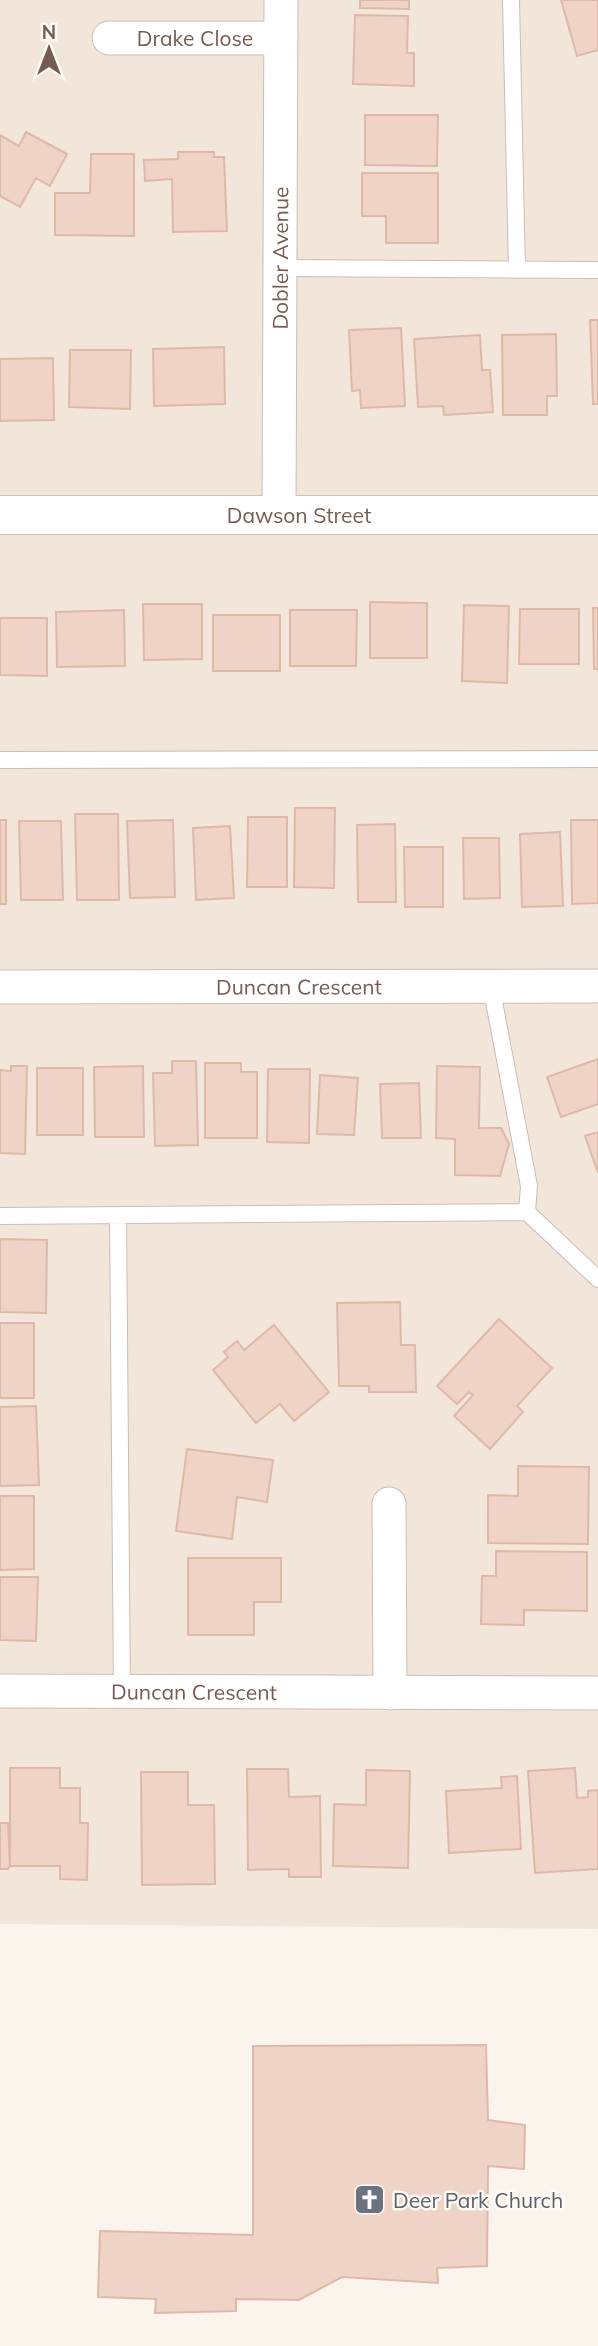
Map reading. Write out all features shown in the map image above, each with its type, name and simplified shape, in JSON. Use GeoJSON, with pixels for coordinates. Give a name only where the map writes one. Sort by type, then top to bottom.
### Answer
{"type":"FeatureCollection","features":[{"type":"Feature","properties":{"kind":"street","name":"Dobler Avenue"},"geometry":{"type":"LineString","coordinates":[[279,515],[281,0]]}},
{"type":"Feature","properties":{"kind":"street","name":"Drake Close"},"geometry":{"type":"LineString","coordinates":[[109,38],[281,38]]}},
{"type":"Feature","properties":{"kind":"street","name":"Dawson Street"},"geometry":{"type":"LineString","coordinates":[[0,515],[598,515]]}},
{"type":"Feature","properties":{"kind":"street","name":"Duncan Crescent"},"geometry":{"type":"LineString","coordinates":[[0,987],[598,986]]}},
{"type":"Feature","properties":{"kind":"street"},"geometry":{"type":"LineString","coordinates":[[390,1504],[390,1693]]}},
{"type":"Feature","properties":{"kind":"street","name":"Duncan Crescent"},"geometry":{"type":"LineString","coordinates":[[0,1691],[598,1693]]}},
{"type":"Feature","properties":{"kind":"lane"},"geometry":{"type":"LineString","coordinates":[[511,0],[517,270]]}},
{"type":"Feature","properties":{"kind":"lane"},"geometry":{"type":"LineString","coordinates":[[280,268],[598,270]]}},
{"type":"Feature","properties":{"kind":"lane"},"geometry":{"type":"LineString","coordinates":[[0,760],[598,759]]}},
{"type":"Feature","properties":{"kind":"lane"},"geometry":{"type":"LineString","coordinates":[[491,986],[529,1186],[527,1212]]}},
{"type":"Feature","properties":{"kind":"lane"},"geometry":{"type":"LineString","coordinates":[[0,1216],[527,1212],[598,1279]]}},
{"type":"Feature","properties":{"kind":"lane"},"geometry":{"type":"LineString","coordinates":[[118,1217],[122,1692]]}},
{"type":"Feature","properties":{"kind":"shaded area"},"geometry":{"type":"Polygon","coordinates":[[[0,0],[598,0],[598,1929],[0,1924],[0,0]]]}},
{"type":"Feature","properties":{"kind":"building"},"geometry":{"type":"Polygon","coordinates":[[[360,0],[409,0],[409,9],[360,8],[360,0]]]}},
{"type":"Feature","properties":{"kind":"building"},"geometry":{"type":"Polygon","coordinates":[[[561,0],[598,0],[598,50],[577,56],[561,0]]]}},
{"type":"Feature","properties":{"kind":"building"},"geometry":{"type":"Polygon","coordinates":[[[355,15],[408,16],[407,53],[414,53],[414,86],[353,84],[355,15]]]}},
{"type":"Feature","properties":{"kind":"building"},"geometry":{"type":"Polygon","coordinates":[[[365,115],[438,115],[437,166],[365,165],[365,115]]]}},
{"type":"Feature","properties":{"kind":"building"},"geometry":{"type":"Polygon","coordinates":[[[26,132],[67,154],[50,186],[36,178],[20,207],[0,196],[0,135],[19,146],[26,132]]]}},
{"type":"Feature","properties":{"kind":"building"},"geometry":{"type":"Polygon","coordinates":[[[178,152],[214,152],[214,157],[224,157],[227,231],[173,232],[172,179],[145,181],[144,160],[178,159],[178,152]]]}},
{"type":"Feature","properties":{"kind":"building"},"geometry":{"type":"Polygon","coordinates":[[[91,154],[134,154],[134,236],[55,235],[55,193],[90,193],[91,154]]]}},
{"type":"Feature","properties":{"kind":"building"},"geometry":{"type":"Polygon","coordinates":[[[362,173],[438,173],[438,243],[386,243],[386,216],[362,216],[362,173]]]}},
{"type":"Feature","properties":{"kind":"building"},"geometry":{"type":"Polygon","coordinates":[[[590,320],[598,320],[598,404],[593,404],[590,320]]]}},
{"type":"Feature","properties":{"kind":"building"},"geometry":{"type":"Polygon","coordinates":[[[401,328],[405,406],[361,408],[360,390],[352,391],[349,330],[401,328]]]}},
{"type":"Feature","properties":{"kind":"building"},"geometry":{"type":"Polygon","coordinates":[[[556,334],[557,396],[547,396],[547,415],[503,415],[502,335],[556,334]]]}},
{"type":"Feature","properties":{"kind":"building"},"geometry":{"type":"Polygon","coordinates":[[[480,335],[482,370],[490,370],[493,412],[444,415],[443,406],[418,407],[414,339],[480,335]]]}},
{"type":"Feature","properties":{"kind":"building"},"geometry":{"type":"Polygon","coordinates":[[[224,347],[225,404],[154,406],[153,349],[224,347]]]}},
{"type":"Feature","properties":{"kind":"building"},"geometry":{"type":"Polygon","coordinates":[[[70,350],[131,350],[130,409],[69,407],[70,350]]]}},
{"type":"Feature","properties":{"kind":"building"},"geometry":{"type":"Polygon","coordinates":[[[53,358],[54,420],[0,421],[0,359],[53,358]]]}},
{"type":"Feature","properties":{"kind":"building"},"geometry":{"type":"Polygon","coordinates":[[[370,602],[427,603],[427,658],[370,658],[370,602]]]}},
{"type":"Feature","properties":{"kind":"building"},"geometry":{"type":"Polygon","coordinates":[[[143,604],[202,604],[202,659],[144,660],[143,604]]]}},
{"type":"Feature","properties":{"kind":"building"},"geometry":{"type":"Polygon","coordinates":[[[464,605],[509,606],[507,683],[462,681],[464,605]]]}},
{"type":"Feature","properties":{"kind":"building"},"geometry":{"type":"Polygon","coordinates":[[[593,608],[598,608],[598,669],[594,669],[593,608]]]}},
{"type":"Feature","properties":{"kind":"building"},"geometry":{"type":"Polygon","coordinates":[[[520,609],[579,609],[579,664],[519,664],[520,609]]]}},
{"type":"Feature","properties":{"kind":"building"},"geometry":{"type":"Polygon","coordinates":[[[124,610],[125,666],[57,667],[56,612],[124,610]]]}},
{"type":"Feature","properties":{"kind":"building"},"geometry":{"type":"Polygon","coordinates":[[[290,610],[357,610],[356,666],[290,666],[290,610]]]}},
{"type":"Feature","properties":{"kind":"building"},"geometry":{"type":"Polygon","coordinates":[[[213,615],[280,615],[280,671],[213,671],[213,615]]]}},
{"type":"Feature","properties":{"kind":"building"},"geometry":{"type":"Polygon","coordinates":[[[0,618],[47,618],[47,676],[0,675],[0,618]]]}},
{"type":"Feature","properties":{"kind":"building"},"geometry":{"type":"Polygon","coordinates":[[[295,808],[335,808],[334,888],[294,887],[295,808]]]}},
{"type":"Feature","properties":{"kind":"building"},"geometry":{"type":"Polygon","coordinates":[[[75,814],[118,814],[119,900],[77,900],[75,814]]]}},
{"type":"Feature","properties":{"kind":"building"},"geometry":{"type":"Polygon","coordinates":[[[248,817],[287,817],[287,887],[247,887],[248,817]]]}},
{"type":"Feature","properties":{"kind":"building"},"geometry":{"type":"Polygon","coordinates":[[[0,820],[6,820],[6,904],[0,904],[0,820]]]}},
{"type":"Feature","properties":{"kind":"building"},"geometry":{"type":"Polygon","coordinates":[[[173,820],[175,897],[130,898],[127,821],[173,820]]]}},
{"type":"Feature","properties":{"kind":"building"},"geometry":{"type":"Polygon","coordinates":[[[571,820],[598,820],[598,903],[572,904],[571,820]]]}},
{"type":"Feature","properties":{"kind":"building"},"geometry":{"type":"Polygon","coordinates":[[[19,821],[61,821],[63,900],[21,900],[19,821]]]}},
{"type":"Feature","properties":{"kind":"building"},"geometry":{"type":"Polygon","coordinates":[[[395,824],[396,902],[358,902],[357,825],[395,824]]]}},
{"type":"Feature","properties":{"kind":"building"},"geometry":{"type":"Polygon","coordinates":[[[230,826],[234,898],[196,900],[193,828],[230,826]]]}},
{"type":"Feature","properties":{"kind":"building"},"geometry":{"type":"Polygon","coordinates":[[[560,832],[563,906],[522,907],[520,834],[560,832]]]}},
{"type":"Feature","properties":{"kind":"building"},"geometry":{"type":"Polygon","coordinates":[[[463,838],[499,838],[500,898],[464,899],[463,838]]]}},
{"type":"Feature","properties":{"kind":"building"},"geometry":{"type":"Polygon","coordinates":[[[404,847],[443,847],[443,907],[405,907],[404,847]]]}},
{"type":"Feature","properties":{"kind":"building"},"geometry":{"type":"Polygon","coordinates":[[[598,1059],[598,1104],[561,1117],[547,1077],[598,1059]]]}},
{"type":"Feature","properties":{"kind":"building"},"geometry":{"type":"Polygon","coordinates":[[[172,1061],[196,1061],[198,1145],[155,1146],[153,1073],[172,1073],[172,1061]]]}},
{"type":"Feature","properties":{"kind":"building"},"geometry":{"type":"Polygon","coordinates":[[[205,1063],[241,1063],[241,1072],[257,1072],[257,1138],[205,1138],[205,1063]]]}},
{"type":"Feature","properties":{"kind":"building"},"geometry":{"type":"Polygon","coordinates":[[[11,1066],[27,1066],[25,1154],[0,1153],[0,1070],[11,1071],[11,1066]]]}},
{"type":"Feature","properties":{"kind":"building"},"geometry":{"type":"Polygon","coordinates":[[[143,1066],[144,1137],[95,1137],[94,1067],[143,1066]]]}},
{"type":"Feature","properties":{"kind":"building"},"geometry":{"type":"Polygon","coordinates":[[[437,1066],[480,1067],[479,1128],[501,1128],[509,1144],[500,1176],[455,1175],[455,1139],[436,1138],[437,1066]]]}},
{"type":"Feature","properties":{"kind":"building"},"geometry":{"type":"Polygon","coordinates":[[[37,1068],[83,1068],[83,1135],[37,1135],[37,1068]]]}},
{"type":"Feature","properties":{"kind":"building"},"geometry":{"type":"Polygon","coordinates":[[[268,1069],[310,1069],[309,1143],[267,1142],[268,1069]]]}},
{"type":"Feature","properties":{"kind":"building"},"geometry":{"type":"Polygon","coordinates":[[[320,1075],[358,1078],[354,1135],[317,1134],[320,1075]]]}},
{"type":"Feature","properties":{"kind":"building"},"geometry":{"type":"Polygon","coordinates":[[[419,1083],[421,1138],[382,1138],[380,1084],[419,1083]]]}},
{"type":"Feature","properties":{"kind":"building"},"geometry":{"type":"Polygon","coordinates":[[[598,1132],[598,1173],[585,1136],[598,1132]]]}},
{"type":"Feature","properties":{"kind":"building"},"geometry":{"type":"Polygon","coordinates":[[[0,1239],[47,1240],[46,1313],[0,1312],[0,1239]]]}},
{"type":"Feature","properties":{"kind":"building"},"geometry":{"type":"Polygon","coordinates":[[[400,1302],[401,1345],[415,1345],[416,1392],[369,1392],[369,1386],[339,1386],[337,1303],[400,1302]]]}},
{"type":"Feature","properties":{"kind":"building"},"geometry":{"type":"Polygon","coordinates":[[[499,1319],[552,1368],[517,1406],[523,1412],[490,1449],[454,1416],[473,1395],[469,1392],[457,1404],[437,1386],[499,1319]]]}},
{"type":"Feature","properties":{"kind":"building"},"geometry":{"type":"Polygon","coordinates":[[[0,1323],[34,1323],[34,1398],[0,1398],[0,1323]]]}},
{"type":"Feature","properties":{"kind":"building"},"geometry":{"type":"Polygon","coordinates":[[[274,1325],[329,1392],[294,1421],[280,1404],[256,1423],[213,1370],[228,1357],[224,1352],[237,1341],[244,1350],[274,1325]]]}},
{"type":"Feature","properties":{"kind":"building"},"geometry":{"type":"Polygon","coordinates":[[[36,1406],[39,1485],[0,1486],[0,1407],[36,1406]]]}},
{"type":"Feature","properties":{"kind":"building"},"geometry":{"type":"Polygon","coordinates":[[[187,1449],[273,1460],[267,1502],[237,1497],[232,1539],[176,1531],[187,1449]]]}},
{"type":"Feature","properties":{"kind":"building"},"geometry":{"type":"Polygon","coordinates":[[[518,1466],[589,1467],[588,1544],[488,1543],[488,1495],[518,1496],[518,1466]]]}},
{"type":"Feature","properties":{"kind":"building"},"geometry":{"type":"Polygon","coordinates":[[[0,1496],[34,1496],[34,1569],[0,1570],[0,1496]]]}},
{"type":"Feature","properties":{"kind":"building"},"geometry":{"type":"Polygon","coordinates":[[[496,1551],[587,1552],[587,1611],[524,1610],[524,1625],[481,1624],[482,1576],[496,1576],[496,1551]]]}},
{"type":"Feature","properties":{"kind":"building"},"geometry":{"type":"Polygon","coordinates":[[[188,1558],[281,1558],[281,1602],[254,1602],[254,1635],[188,1635],[188,1558]]]}},
{"type":"Feature","properties":{"kind":"building"},"geometry":{"type":"Polygon","coordinates":[[[0,1577],[38,1577],[36,1641],[0,1640],[0,1577]]]}},
{"type":"Feature","properties":{"kind":"building"},"geometry":{"type":"Polygon","coordinates":[[[10,1768],[60,1768],[60,1788],[80,1788],[80,1823],[88,1823],[87,1880],[60,1879],[60,1866],[10,1866],[10,1768]]]}},
{"type":"Feature","properties":{"kind":"building"},"geometry":{"type":"Polygon","coordinates":[[[575,1768],[577,1798],[588,1797],[588,1791],[598,1790],[598,1869],[535,1873],[528,1771],[575,1768]]]}},
{"type":"Feature","properties":{"kind":"building"},"geometry":{"type":"Polygon","coordinates":[[[247,1769],[288,1769],[289,1797],[320,1796],[321,1877],[289,1877],[289,1869],[248,1870],[247,1769]]]}},
{"type":"Feature","properties":{"kind":"building"},"geometry":{"type":"Polygon","coordinates":[[[366,1770],[410,1771],[408,1868],[333,1866],[334,1804],[366,1805],[366,1770]]]}},
{"type":"Feature","properties":{"kind":"building"},"geometry":{"type":"Polygon","coordinates":[[[141,1772],[188,1772],[188,1805],[214,1805],[215,1884],[142,1885],[141,1772]]]}},
{"type":"Feature","properties":{"kind":"building"},"geometry":{"type":"Polygon","coordinates":[[[517,1776],[521,1849],[449,1853],[446,1791],[502,1788],[501,1777],[517,1776]]]}},
{"type":"Feature","properties":{"kind":"building"},"geometry":{"type":"Polygon","coordinates":[[[0,1823],[8,1823],[8,1869],[0,1869],[0,1823]]]}},
{"type":"Feature","properties":{"kind":"building","name":"Deer Park Church"},"geometry":{"type":"Polygon","coordinates":[[[486,2045],[488,2120],[525,2125],[524,2169],[488,2166],[487,2266],[437,2268],[438,2283],[342,2277],[299,2300],[236,2299],[236,2311],[155,2313],[156,2299],[98,2297],[100,2231],[253,2235],[253,2046],[486,2045]]]}},
{"type":"Feature","properties":{"kind":"place","name":"Deer Park Church"},"geometry":{"type":"Point","coordinates":[370,2200]}}]}
